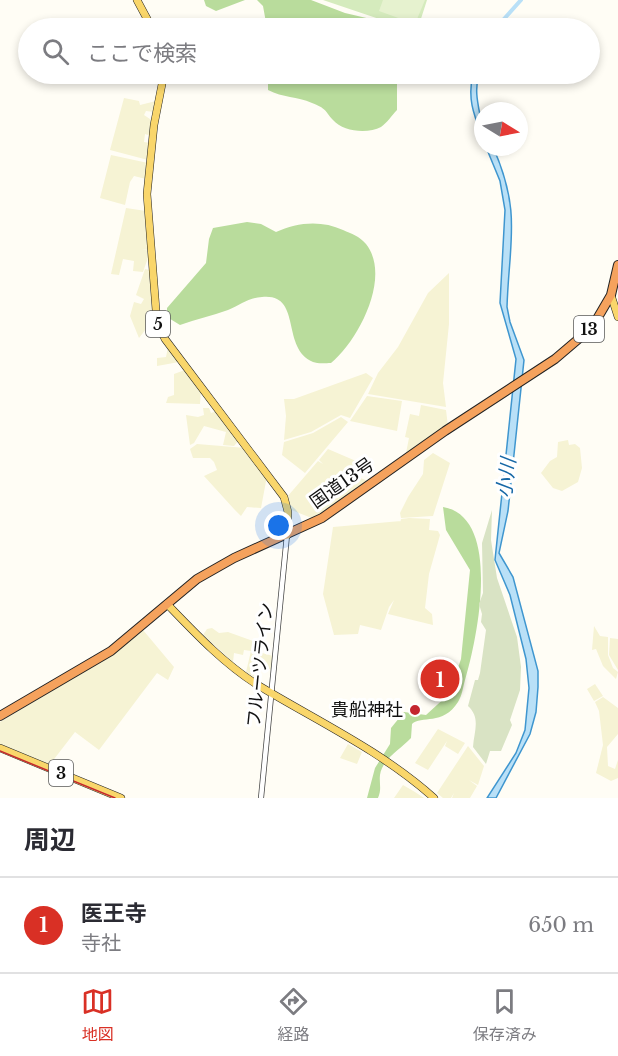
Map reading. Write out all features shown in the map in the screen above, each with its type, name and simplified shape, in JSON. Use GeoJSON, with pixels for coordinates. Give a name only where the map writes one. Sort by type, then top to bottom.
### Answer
{"type":"FeatureCollection","features":[{"type":"Feature","properties":{"kind":"highway","name":"国道13号"},"geometry":{"type":"LineString","coordinates":[[1,718],[100,659],[206,574],[234,558],[287,535],[335,510],[534,373],[582,336],[597,319],[611,295],[618,265]]}},
{"type":"Feature","properties":{"kind":"main road"},"geometry":{"type":"LineString","coordinates":[[137,0],[147,18]]}},
{"type":"Feature","properties":{"kind":"main road","name":"5"},"geometry":{"type":"LineString","coordinates":[[162,84],[154,125],[147,206],[158,323],[165,339],[284,497],[288,512],[287,535]]}},
{"type":"Feature","properties":{"kind":"main road"},"geometry":{"type":"LineString","coordinates":[[611,295],[618,317]]}},
{"type":"Feature","properties":{"kind":"main road"},"geometry":{"type":"LineString","coordinates":[[168,604],[228,663],[272,693],[389,764],[434,798]]}},
{"type":"Feature","properties":{"kind":"main road","name":"3"},"geometry":{"type":"LineString","coordinates":[[0,748],[122,798]]}},
{"type":"Feature","properties":{"kind":"street","name":"フルーツライン"},"geometry":{"type":"LineString","coordinates":[[261,798],[287,535]]}},
{"type":"Feature","properties":{"kind":"shaded area"},"geometry":{"type":"Polygon","coordinates":[[[124,98],[139,101],[140,105],[156,101],[154,112],[146,111],[144,115],[153,121],[151,136],[145,134],[144,142],[150,143],[148,160],[110,150],[124,98]]]}},
{"type":"Feature","properties":{"kind":"shaded area"},"geometry":{"type":"Polygon","coordinates":[[[111,155],[148,163],[146,179],[134,176],[130,182],[125,205],[100,198],[111,155]]]}},
{"type":"Feature","properties":{"kind":"shaded area"},"geometry":{"type":"Polygon","coordinates":[[[126,208],[146,211],[148,250],[142,249],[149,251],[149,255],[143,272],[133,271],[134,261],[123,259],[119,275],[111,274],[126,208]]]}},
{"type":"Feature","properties":{"kind":"shaded area"},"geometry":{"type":"Polygon","coordinates":[[[145,269],[150,270],[153,313],[150,312],[147,320],[156,323],[158,330],[155,332],[146,329],[139,338],[130,316],[134,302],[141,304],[144,299],[136,295],[145,269]]]}},
{"type":"Feature","properties":{"kind":"shaded area"},"geometry":{"type":"Polygon","coordinates":[[[449,273],[449,324],[443,383],[446,407],[368,394],[378,373],[398,347],[428,293],[449,273]]]}},
{"type":"Feature","properties":{"kind":"shaded area"},"geometry":{"type":"Polygon","coordinates":[[[168,347],[179,362],[157,366],[157,358],[166,357],[168,347]]]}},
{"type":"Feature","properties":{"kind":"shaded area"},"geometry":{"type":"Polygon","coordinates":[[[185,370],[201,390],[200,404],[166,403],[168,397],[174,395],[174,374],[185,370]]]}},
{"type":"Feature","properties":{"kind":"shaded area"},"geometry":{"type":"Polygon","coordinates":[[[366,373],[373,378],[350,418],[341,415],[311,432],[284,440],[286,416],[284,399],[294,399],[366,373]]]}},
{"type":"Feature","properties":{"kind":"shaded area"},"geometry":{"type":"Polygon","coordinates":[[[367,396],[402,401],[397,431],[350,421],[367,396]]]}},
{"type":"Feature","properties":{"kind":"shaded area"},"geometry":{"type":"Polygon","coordinates":[[[421,405],[446,410],[448,426],[406,453],[409,438],[405,437],[410,414],[419,416],[421,405]]]}},
{"type":"Feature","properties":{"kind":"shaded area"},"geometry":{"type":"Polygon","coordinates":[[[203,408],[209,408],[211,413],[217,411],[239,440],[234,446],[223,445],[226,432],[204,426],[194,443],[190,445],[186,415],[198,417],[204,415],[203,408]]]}},
{"type":"Feature","properties":{"kind":"shaded area"},"geometry":{"type":"Polygon","coordinates":[[[341,417],[348,422],[305,473],[282,455],[284,442],[313,433],[341,417]]]}},
{"type":"Feature","properties":{"kind":"shaded area"},"geometry":{"type":"Polygon","coordinates":[[[568,440],[569,445],[575,444],[580,448],[582,468],[578,482],[562,491],[553,488],[541,473],[550,461],[557,457],[558,442],[568,440]]]}},
{"type":"Feature","properties":{"kind":"shaded area"},"geometry":{"type":"Polygon","coordinates":[[[197,444],[246,448],[267,476],[261,508],[247,507],[241,516],[204,476],[217,470],[214,462],[210,458],[193,458],[190,449],[197,444]]]}},
{"type":"Feature","properties":{"kind":"shaded area"},"geometry":{"type":"Polygon","coordinates":[[[328,449],[356,461],[351,474],[370,482],[314,519],[289,509],[287,497],[318,461],[323,464],[319,460],[328,449]]]}},
{"type":"Feature","properties":{"kind":"shaded area"},"geometry":{"type":"Polygon","coordinates":[[[433,453],[450,463],[433,516],[401,518],[400,513],[408,497],[423,474],[424,460],[433,453]]]}},
{"type":"Feature","properties":{"kind":"shaded area"},"geometry":{"type":"Polygon","coordinates":[[[409,518],[430,519],[429,530],[438,531],[440,535],[429,574],[425,608],[432,614],[433,625],[388,614],[394,600],[389,607],[381,630],[360,625],[358,634],[334,635],[323,594],[333,527],[401,521],[401,519],[409,518]]]}},
{"type":"Feature","properties":{"kind":"shaded area"},"geometry":{"type":"Polygon","coordinates":[[[594,626],[600,636],[608,637],[608,655],[613,668],[618,672],[616,679],[603,666],[596,649],[592,650],[594,626]]]}},
{"type":"Feature","properties":{"kind":"shaded area"},"geometry":{"type":"Polygon","coordinates":[[[212,628],[219,633],[228,632],[253,641],[251,650],[273,656],[272,670],[261,666],[256,678],[246,672],[251,651],[244,650],[243,655],[234,653],[233,662],[203,635],[207,629],[212,628]]]}},
{"type":"Feature","properties":{"kind":"shaded area"},"geometry":{"type":"Polygon","coordinates":[[[143,630],[174,667],[168,680],[157,673],[99,750],[75,732],[48,767],[0,747],[0,722],[105,659],[143,630]]]}},
{"type":"Feature","properties":{"kind":"shaded area"},"geometry":{"type":"Polygon","coordinates":[[[610,638],[618,639],[618,670],[609,655],[610,638]]]}},
{"type":"Feature","properties":{"kind":"shaded area"},"geometry":{"type":"Polygon","coordinates":[[[595,684],[603,696],[594,701],[587,689],[595,684]]]}},
{"type":"Feature","properties":{"kind":"shaded area"},"geometry":{"type":"Polygon","coordinates":[[[603,697],[618,708],[618,734],[607,747],[608,766],[615,769],[618,760],[618,778],[611,781],[596,773],[603,745],[599,711],[595,702],[603,697]]]}},
{"type":"Feature","properties":{"kind":"shaded area"},"geometry":{"type":"Polygon","coordinates":[[[438,729],[465,743],[458,754],[445,746],[447,741],[428,770],[415,763],[438,729]]]}},
{"type":"Feature","properties":{"kind":"shaded area"},"geometry":{"type":"Polygon","coordinates":[[[348,744],[362,752],[357,764],[340,758],[348,744]]]}},
{"type":"Feature","properties":{"kind":"shaded area"},"geometry":{"type":"Polygon","coordinates":[[[468,746],[484,766],[478,785],[469,780],[477,786],[470,798],[452,798],[454,793],[451,798],[443,798],[437,793],[468,746]]]}},
{"type":"Feature","properties":{"kind":"shaded area"},"geometry":{"type":"Polygon","coordinates":[[[403,785],[415,792],[424,798],[394,798],[403,785]]]}},
{"type":"Feature","properties":{"kind":"green space"},"geometry":{"type":"Polygon","coordinates":[[[204,0],[245,0],[216,11],[206,6],[204,0]]]}},
{"type":"Feature","properties":{"kind":"green space"},"geometry":{"type":"Polygon","coordinates":[[[257,0],[311,0],[345,13],[366,18],[265,18],[263,6],[257,0]]]}},
{"type":"Feature","properties":{"kind":"green space"},"geometry":{"type":"Polygon","coordinates":[[[323,0],[427,0],[421,18],[376,18],[323,0]]]}},
{"type":"Feature","properties":{"kind":"green space"},"geometry":{"type":"Polygon","coordinates":[[[383,0],[425,0],[418,18],[398,18],[379,11],[383,0]]]}},
{"type":"Feature","properties":{"kind":"green space"},"geometry":{"type":"Polygon","coordinates":[[[268,84],[397,84],[397,110],[381,127],[369,131],[356,131],[337,124],[325,110],[317,105],[268,90],[268,84]]]}},
{"type":"Feature","properties":{"kind":"green space"},"geometry":{"type":"Polygon","coordinates":[[[247,222],[261,224],[276,232],[301,224],[327,225],[352,234],[366,244],[373,258],[375,273],[368,308],[352,340],[331,363],[315,363],[303,355],[297,345],[287,312],[283,304],[275,298],[252,299],[228,310],[180,325],[167,317],[167,308],[206,263],[213,228],[247,222]]]}},
{"type":"Feature","properties":{"kind":"green space"},"geometry":{"type":"Polygon","coordinates":[[[443,507],[462,516],[473,533],[479,556],[481,582],[479,610],[470,661],[458,702],[446,714],[412,724],[411,738],[388,759],[381,769],[378,798],[367,798],[375,768],[390,744],[391,728],[404,712],[426,715],[449,694],[461,659],[470,570],[446,530],[443,507]]]}},
{"type":"Feature","properties":{"kind":"green space"},"geometry":{"type":"Polygon","coordinates":[[[492,510],[491,540],[497,578],[517,637],[521,667],[520,690],[510,720],[512,725],[501,751],[490,751],[486,764],[473,747],[476,720],[468,706],[475,680],[478,680],[480,673],[486,630],[481,622],[482,614],[479,604],[483,593],[482,543],[492,510]]]}},
{"type":"Feature","properties":{"kind":"green space"},"geometry":{"type":"Polygon","coordinates":[[[450,670],[454,676],[449,682],[452,687],[449,691],[437,681],[450,670]]]}},
{"type":"Feature","properties":{"kind":"water"},"geometry":{"type":"Polygon","coordinates":[[[471,84],[477,84],[478,102],[474,102],[474,114],[471,84]]]}},
{"type":"Feature","properties":{"kind":"water"},"geometry":{"type":"Polygon","coordinates":[[[490,156],[497,156],[508,190],[512,227],[507,307],[524,360],[508,511],[499,553],[513,577],[538,671],[538,687],[536,712],[530,734],[496,798],[487,798],[516,753],[525,730],[529,688],[526,659],[510,595],[495,560],[516,359],[500,303],[505,210],[500,181],[490,156]]]}},
{"type":"Feature","properties":{"kind":"waterway","name":"小川"},"geometry":{"type":"LineString","coordinates":[[505,18],[521,0]]}},
{"type":"Feature","properties":{"kind":"railway"},"geometry":{"type":"LineString","coordinates":[[0,751],[115,798]]}},
{"type":"Feature","properties":{"kind":"place","name":"医王寺"},"geometry":{"type":"Point","coordinates":[440,679]}},
{"type":"Feature","properties":{"kind":"place","name":"貴船神社"},"geometry":{"type":"Point","coordinates":[415,710]}}]}
